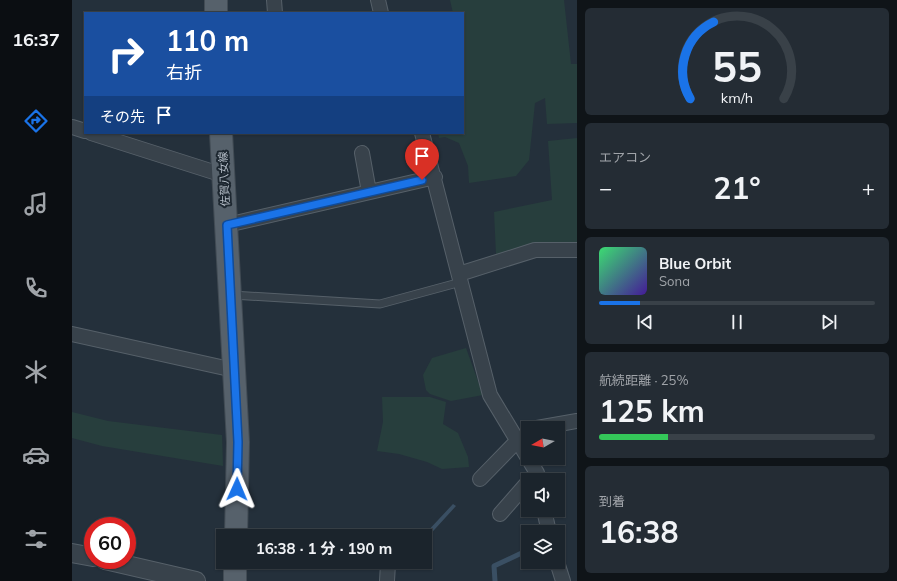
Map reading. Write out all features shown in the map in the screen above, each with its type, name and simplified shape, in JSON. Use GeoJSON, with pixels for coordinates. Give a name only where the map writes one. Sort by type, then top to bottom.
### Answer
{"type":"FeatureCollection","features":[{"type":"Feature","properties":{"kind":"main road","name":"佐賀八女線"},"geometry":{"type":"LineString","coordinates":[[221,134],[238,442],[236,529]]}},
{"type":"Feature","properties":{"kind":"main road"},"geometry":{"type":"LineString","coordinates":[[235,569],[235,581]]}},
{"type":"Feature","properties":{"kind":"street"},"geometry":{"type":"LineString","coordinates":[[274,0],[275,12]]}},
{"type":"Feature","properties":{"kind":"street"},"geometry":{"type":"LineString","coordinates":[[378,0],[381,12]]}},
{"type":"Feature","properties":{"kind":"street"},"geometry":{"type":"LineString","coordinates":[[72,127],[84,131]]}},
{"type":"Feature","properties":{"kind":"street"},"geometry":{"type":"LineString","coordinates":[[94,134],[223,176]]}},
{"type":"Feature","properties":{"kind":"street"},"geometry":{"type":"LineString","coordinates":[[422,134],[435,177],[490,395],[515,436],[530,473]]}},
{"type":"Feature","properties":{"kind":"street"},"geometry":{"type":"LineString","coordinates":[[362,153],[369,192]]}},
{"type":"Feature","properties":{"kind":"street"},"geometry":{"type":"LineString","coordinates":[[227,225],[435,177]]}},
{"type":"Feature","properties":{"kind":"street"},"geometry":{"type":"LineString","coordinates":[[460,278],[535,250],[577,250]]}},
{"type":"Feature","properties":{"kind":"street"},"geometry":{"type":"LineString","coordinates":[[72,334],[234,370]]}},
{"type":"Feature","properties":{"kind":"street"},"geometry":{"type":"LineString","coordinates":[[565,423],[577,421]]}},
{"type":"Feature","properties":{"kind":"street"},"geometry":{"type":"LineString","coordinates":[[480,479],[515,436],[521,433]]}},
{"type":"Feature","properties":{"kind":"street"},"geometry":{"type":"LineString","coordinates":[[500,514],[521,492]]}},
{"type":"Feature","properties":{"kind":"street"},"geometry":{"type":"LineString","coordinates":[[72,552],[84,555]]}},
{"type":"Feature","properties":{"kind":"street"},"geometry":{"type":"LineString","coordinates":[[136,567],[196,581]]}},
{"type":"Feature","properties":{"kind":"street"},"geometry":{"type":"LineString","coordinates":[[387,581],[388,569]]}},
{"type":"Feature","properties":{"kind":"street"},"geometry":{"type":"LineString","coordinates":[[559,569],[563,581]]}},
{"type":"Feature","properties":{"kind":"lane"},"geometry":{"type":"LineString","coordinates":[[230,294],[380,304],[460,278]]}},
{"type":"Feature","properties":{"kind":"green space"},"geometry":{"type":"Polygon","coordinates":[[[450,0],[564,0],[571,64],[577,64],[577,123],[547,124],[545,98],[535,103],[529,160],[516,176],[469,183],[468,166],[459,143],[445,137],[439,138],[438,134],[464,134],[464,12],[453,12],[450,0]]]}},
{"type":"Feature","properties":{"kind":"green space"},"geometry":{"type":"Polygon","coordinates":[[[577,138],[577,245],[535,245],[496,254],[494,212],[552,200],[548,141],[577,138]]]}},
{"type":"Feature","properties":{"kind":"green space"},"geometry":{"type":"Polygon","coordinates":[[[466,348],[483,395],[451,401],[430,394],[426,390],[423,375],[432,358],[466,348]]]}},
{"type":"Feature","properties":{"kind":"green space"},"geometry":{"type":"Polygon","coordinates":[[[382,397],[430,397],[446,402],[443,424],[458,433],[468,457],[469,467],[442,469],[427,462],[399,454],[377,451],[383,422],[382,397]]]}},
{"type":"Feature","properties":{"kind":"green space"},"geometry":{"type":"Polygon","coordinates":[[[72,412],[108,421],[222,435],[223,466],[102,446],[72,438],[72,412]]]}},
{"type":"Feature","properties":{"kind":"water"},"geometry":{"type":"Polygon","coordinates":[[[453,504],[456,506],[432,532],[432,529],[430,529],[453,504]]]}},
{"type":"Feature","properties":{"kind":"waterway"},"geometry":{"type":"LineString","coordinates":[[495,581],[494,566],[521,553]]}},
{"type":"Feature","properties":{"kind":"route"},"geometry":{"type":"LineString","coordinates":[[237,489],[238,442],[227,225],[422,180]]}}]}
